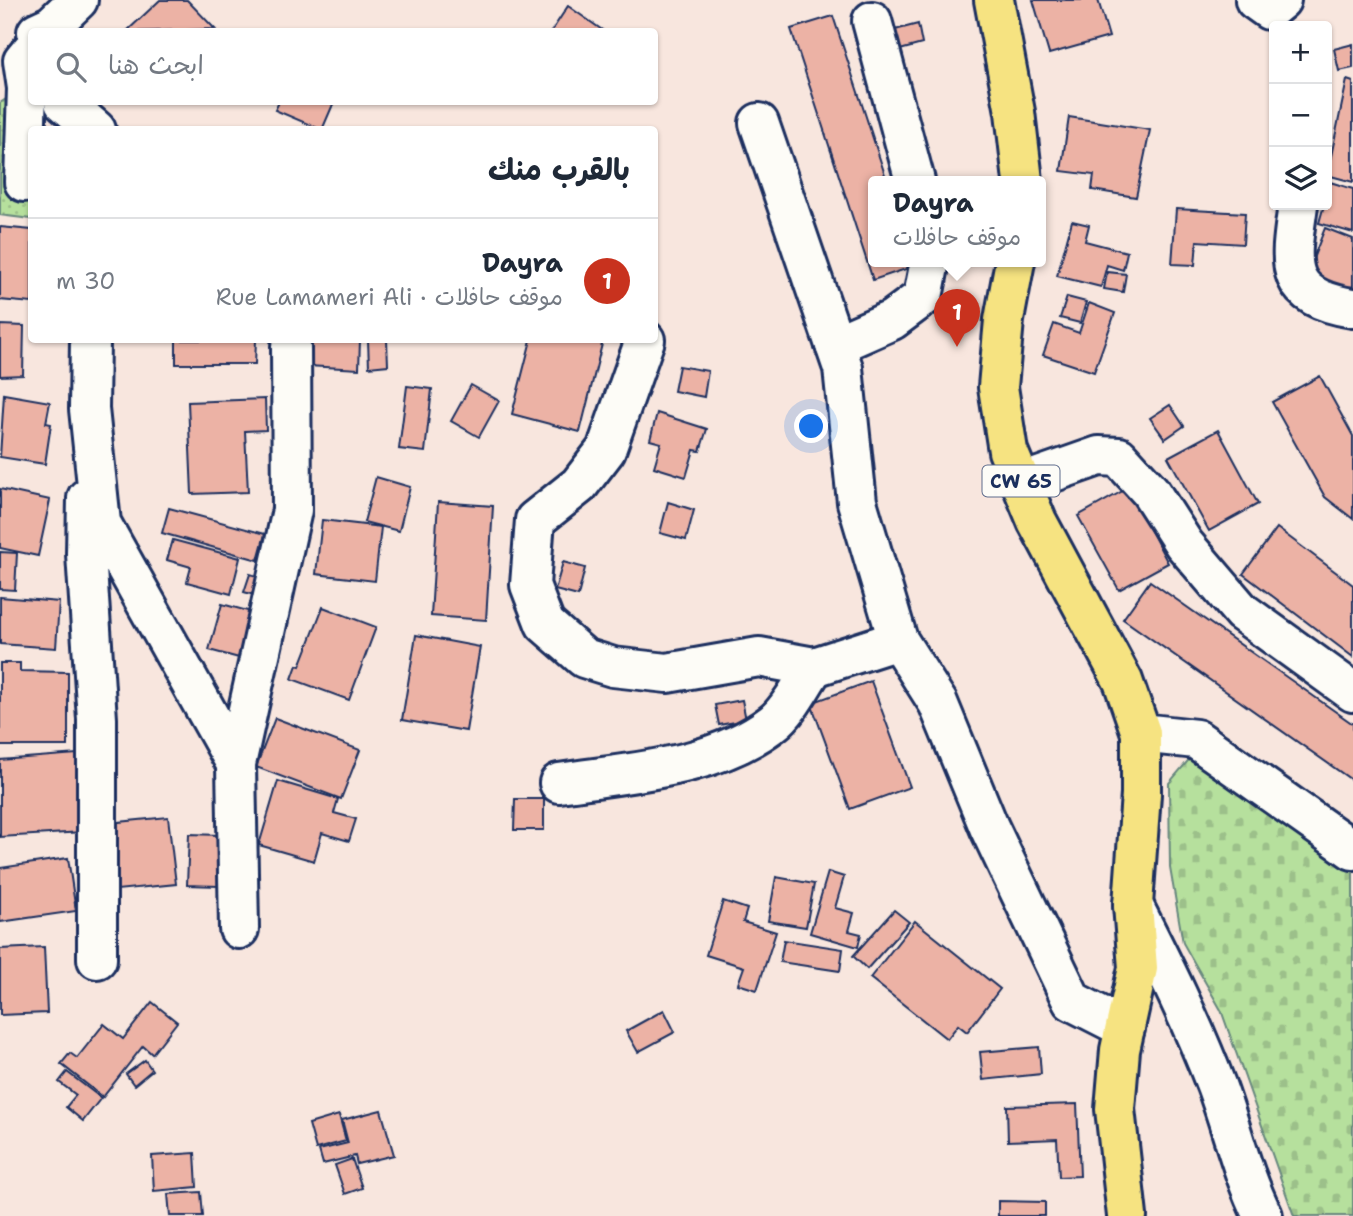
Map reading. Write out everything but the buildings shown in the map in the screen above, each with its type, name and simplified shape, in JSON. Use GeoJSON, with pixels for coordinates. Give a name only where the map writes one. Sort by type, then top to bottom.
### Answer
{"type":"FeatureCollection","features":[{"type":"Feature","properties":{"kind":"main road"},"geometry":{"type":"LineString","coordinates":[[994,0],[1015,112],[1022,176]]}},
{"type":"Feature","properties":{"kind":"main road","name":"CW 65"},"geometry":{"type":"LineString","coordinates":[[1014,267],[1004,320],[998,387],[1008,451],[1037,521],[1123,681],[1142,733]]}},
{"type":"Feature","properties":{"kind":"main road"},"geometry":{"type":"LineString","coordinates":[[1127,1216],[1115,1109],[1125,1028],[1138,968],[1133,905],[1142,794],[1142,733]]}},
{"type":"Feature","properties":{"kind":"street"},"geometry":{"type":"LineString","coordinates":[[872,21],[914,176]]}},
{"type":"Feature","properties":{"kind":"street"},"geometry":{"type":"LineString","coordinates":[[24,182],[28,83]]}},
{"type":"Feature","properties":{"kind":"street"},"geometry":{"type":"LineString","coordinates":[[67,105],[91,126]]}},
{"type":"Feature","properties":{"kind":"street"},"geometry":{"type":"LineString","coordinates":[[759,123],[843,368],[857,502],[898,640],[938,703],[989,827],[1072,1001],[1125,1028]]}},
{"type":"Feature","properties":{"kind":"street"},"geometry":{"type":"LineString","coordinates":[[1297,210],[1292,250],[1293,273],[1307,289],[1327,304],[1353,308]]}},
{"type":"Feature","properties":{"kind":"street"},"geometry":{"type":"LineString","coordinates":[[835,345],[892,320],[923,297],[928,267]]}},
{"type":"Feature","properties":{"kind":"street"},"geometry":{"type":"LineString","coordinates":[[90,343],[86,554],[97,719],[97,959]]}},
{"type":"Feature","properties":{"kind":"street"},"geometry":{"type":"LineString","coordinates":[[644,343],[607,450],[579,485],[535,520],[530,585],[545,624],[584,657],[612,667],[667,673],[759,657],[814,667],[898,640]]}},
{"type":"Feature","properties":{"kind":"street"},"geometry":{"type":"LineString","coordinates":[[239,929],[236,764],[292,510],[291,346]]}},
{"type":"Feature","properties":{"kind":"street"},"geometry":{"type":"LineString","coordinates":[[89,409],[101,523],[236,764]]}},
{"type":"Feature","properties":{"kind":"street"},"geometry":{"type":"LineString","coordinates":[[1021,483],[1099,456],[1119,457],[1150,491],[1184,544],[1242,612],[1353,692]]}},
{"type":"Feature","properties":{"kind":"street"},"geometry":{"type":"LineString","coordinates":[[559,783],[691,762],[737,745],[775,722],[814,667]]}},
{"type":"Feature","properties":{"kind":"street"},"geometry":{"type":"LineString","coordinates":[[1142,733],[1196,739],[1353,850]]}},
{"type":"Feature","properties":{"kind":"street"},"geometry":{"type":"LineString","coordinates":[[1133,905],[1184,1003],[1217,1089],[1244,1177],[1263,1216]]}},
{"type":"Feature","properties":{"kind":"green space"},"geometry":{"type":"Polygon","coordinates":[[[9,97],[43,126],[28,126],[28,219],[0,215],[0,103],[9,97]]]}},
{"type":"Feature","properties":{"kind":"green space"},"geometry":{"type":"Polygon","coordinates":[[[1192,756],[1353,859],[1353,1216],[1294,1216],[1221,1010],[1183,943],[1170,868],[1169,783],[1192,756]]]}},
{"type":"Feature","properties":{"kind":"place","name":"Dayra"},"geometry":{"type":"Point","coordinates":[957,347]}}]}
